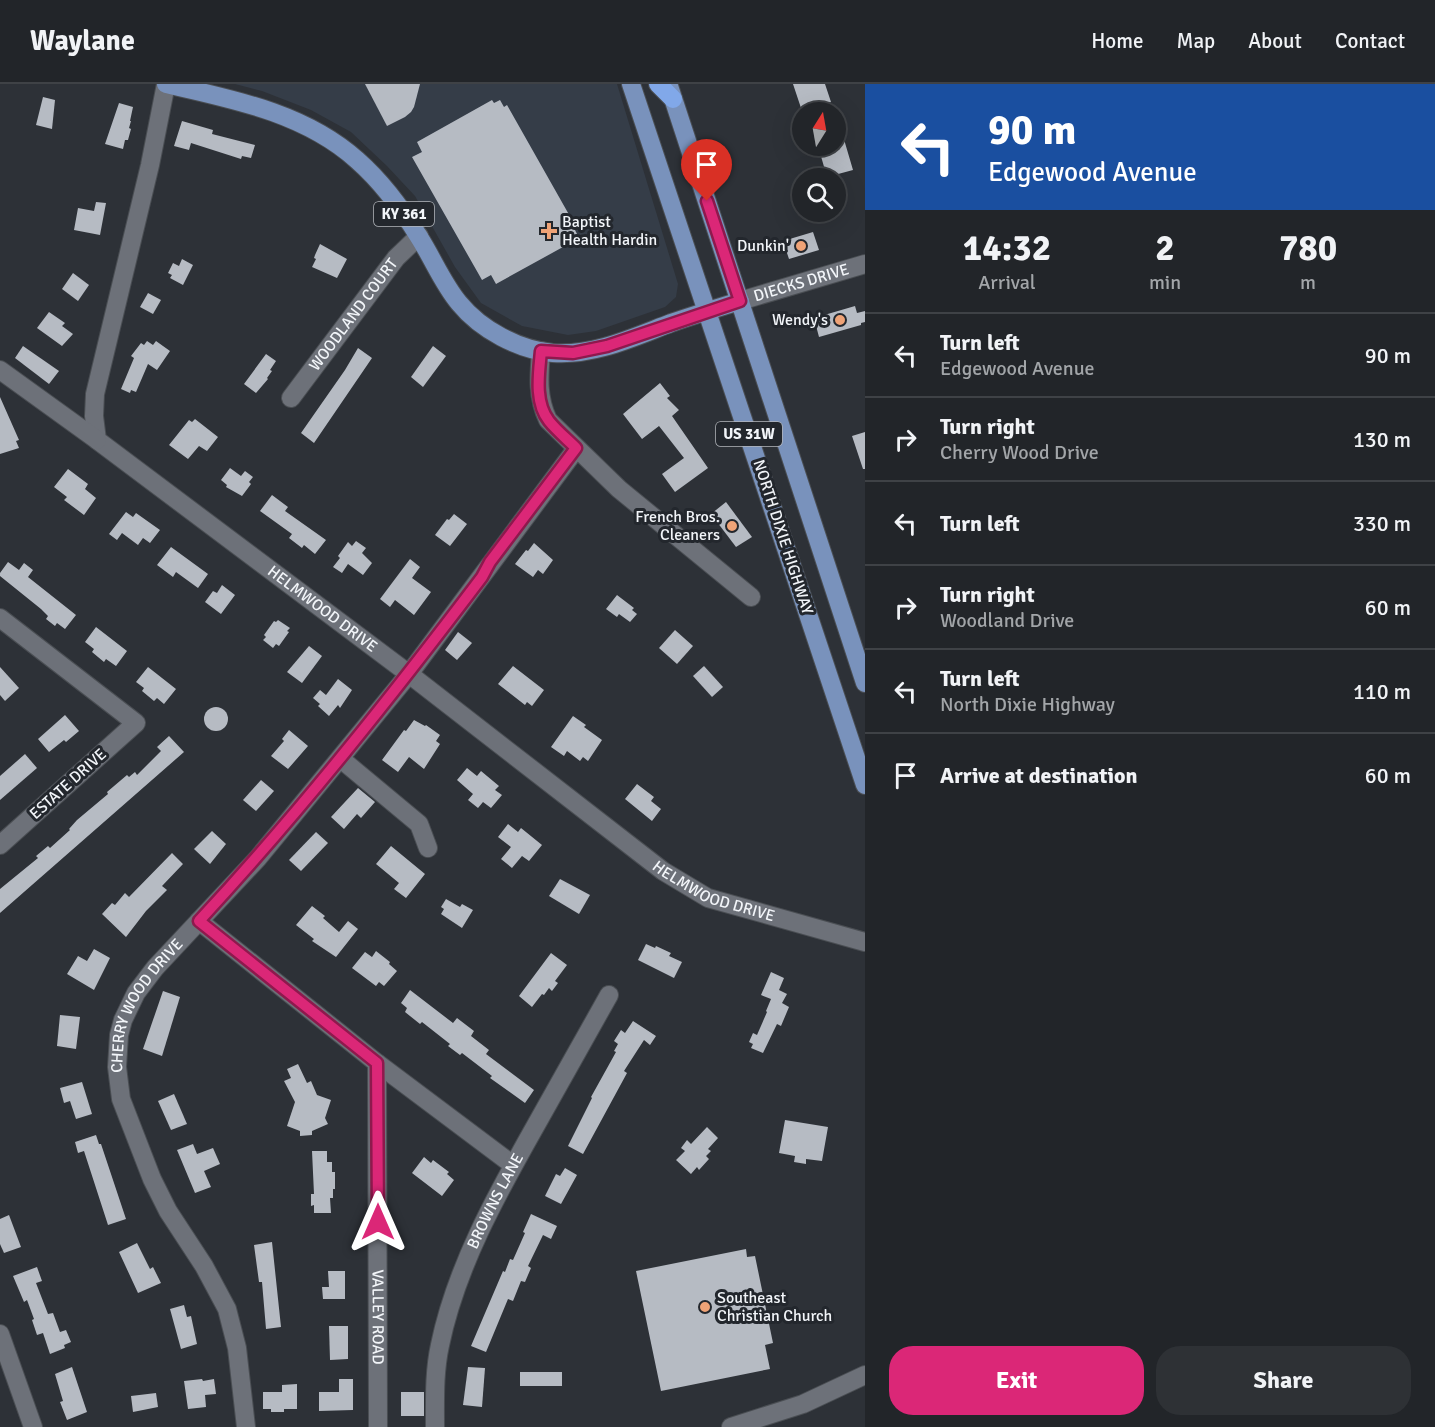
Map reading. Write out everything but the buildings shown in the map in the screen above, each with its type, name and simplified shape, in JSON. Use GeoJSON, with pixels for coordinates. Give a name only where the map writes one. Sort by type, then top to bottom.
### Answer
{"type":"FeatureCollection","features":[{"type":"Feature","properties":{"kind":"highway"},"geometry":{"type":"LineString","coordinates":[[658,84],[670,91]]}},
{"type":"Feature","properties":{"kind":"main road","name":"KY 361"},"geometry":{"type":"LineString","coordinates":[[166,84],[220,96],[290,118],[336,144],[357,160],[390,194],[419,236],[451,291],[471,315],[493,332],[526,348],[573,353],[607,346],[740,301]]}},
{"type":"Feature","properties":{"kind":"main road","name":"NORTH DIXIE HIGHWAY"},"geometry":{"type":"LineString","coordinates":[[631,84],[865,785]]}},
{"type":"Feature","properties":{"kind":"main road","name":"NORTH DIXIE HIGHWAY"},"geometry":{"type":"LineString","coordinates":[[670,91],[865,683]]}},
{"type":"Feature","properties":{"kind":"street"},"geometry":{"type":"LineString","coordinates":[[97,440],[94,416],[95,394],[150,165],[166,84]]}},
{"type":"Feature","properties":{"kind":"street","name":"WOODLAND COURT"},"geometry":{"type":"LineString","coordinates":[[291,398],[396,258],[419,236]]}},
{"type":"Feature","properties":{"kind":"street","name":"DIECKS DRIVE"},"geometry":{"type":"LineString","coordinates":[[740,301],[865,264]]}},
{"type":"Feature","properties":{"kind":"street"},"geometry":{"type":"LineString","coordinates":[[541,351],[539,379],[541,405],[548,420],[619,489],[751,597]]}},
{"type":"Feature","properties":{"kind":"street","name":"HELMWOOD DRIVE"},"geometry":{"type":"LineString","coordinates":[[0,370],[409,674],[663,871],[708,898],[865,942]]}},
{"type":"Feature","properties":{"kind":"street","name":"CHERRY WOOD DRIVE"},"geometry":{"type":"LineString","coordinates":[[246,1427],[237,1348],[227,1309],[204,1266],[168,1211],[152,1179],[121,1099],[117,1067],[119,1035],[129,1005],[155,968],[258,858],[409,674],[576,448]]}},
{"type":"Feature","properties":{"kind":"street","name":"ESTATE DRIVE"},"geometry":{"type":"LineString","coordinates":[[0,618],[136,723],[0,845]]}},
{"type":"Feature","properties":{"kind":"street"},"geometry":{"type":"LineString","coordinates":[[340,759],[419,824],[428,848]]}},
{"type":"Feature","properties":{"kind":"street"},"geometry":{"type":"LineString","coordinates":[[199,921],[377,1063],[513,1165]]}},
{"type":"Feature","properties":{"kind":"street","name":"BROWNS LANE"},"geometry":{"type":"LineString","coordinates":[[435,1427],[437,1362],[450,1307],[484,1224],[513,1165],[609,995]]}},
{"type":"Feature","properties":{"kind":"street","name":"VALLEY ROAD"},"geometry":{"type":"LineString","coordinates":[[377,1063],[378,1427]]}},
{"type":"Feature","properties":{"kind":"street"},"geometry":{"type":"LineString","coordinates":[[0,1334],[7,1373],[33,1427]]}},
{"type":"Feature","properties":{"kind":"street"},"geometry":{"type":"LineString","coordinates":[[731,1427],[756,1424],[865,1375]]}},
{"type":"Feature","properties":{"kind":"shaded area","name":"Baptist Health Hardin"},"geometry":{"type":"Polygon","coordinates":[[[235,84],[617,84],[678,284],[676,297],[665,307],[596,331],[568,335],[522,326],[481,303],[455,267],[415,196],[351,132],[311,110],[262,91],[235,84]]]}},
{"type":"Feature","properties":{"kind":"place","name":"Baptist Health Hardin"},"geometry":{"type":"Point","coordinates":[549,231]}},
{"type":"Feature","properties":{"kind":"place","name":"Dunkin'"},"geometry":{"type":"Point","coordinates":[801,246]}},
{"type":"Feature","properties":{"kind":"place","name":"Wendy's"},"geometry":{"type":"Point","coordinates":[840,320]}},
{"type":"Feature","properties":{"kind":"place","name":"French Bros. Cleaners"},"geometry":{"type":"Point","coordinates":[732,526]}},
{"type":"Feature","properties":{"kind":"place","name":"Southeast Christian Church"},"geometry":{"type":"Point","coordinates":[705,1307]}},
{"type":"Feature","properties":{"kind":"route"},"geometry":{"type":"LineString","coordinates":[[378,1222],[377,1063],[199,921],[258,858],[382,708],[482,577],[490,562],[576,448],[548,420],[541,405],[539,379],[541,351],[573,353],[607,346],[687,317],[740,301],[707,201]]}}]}
